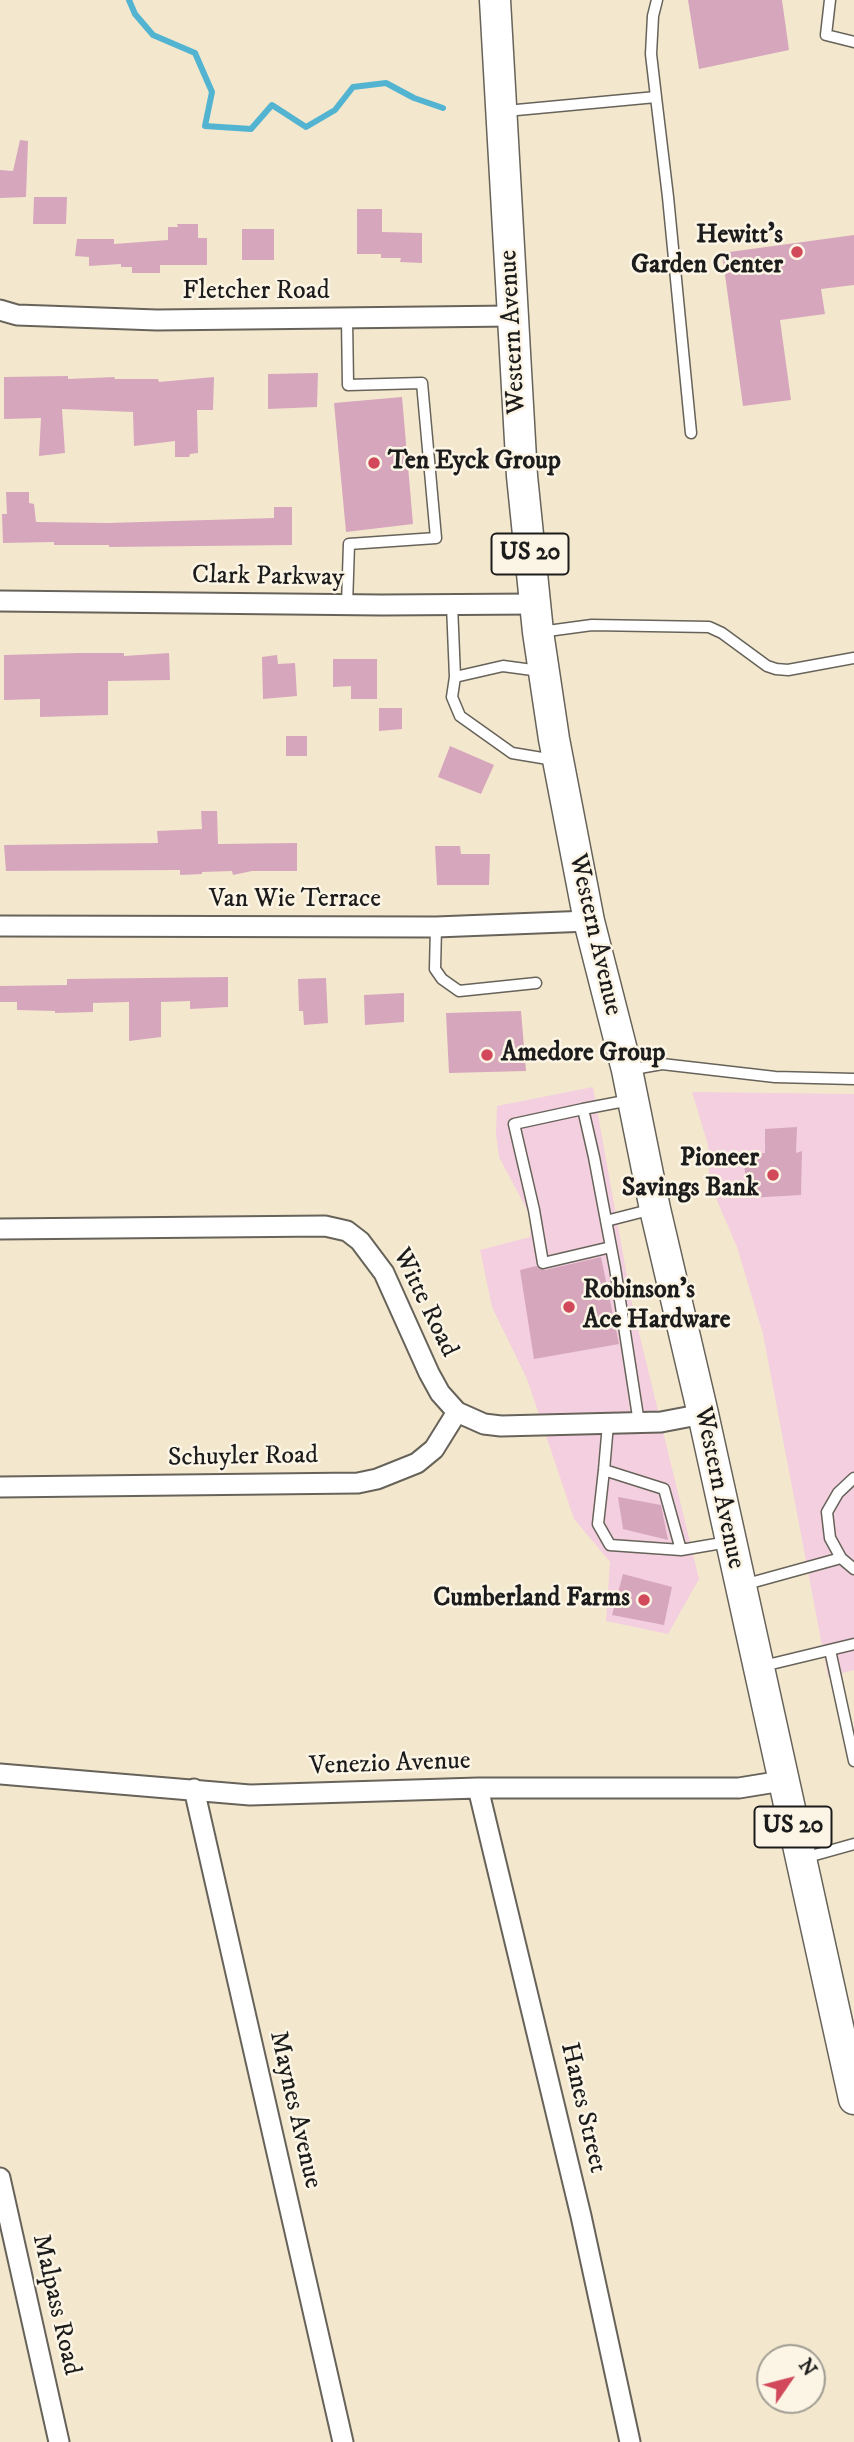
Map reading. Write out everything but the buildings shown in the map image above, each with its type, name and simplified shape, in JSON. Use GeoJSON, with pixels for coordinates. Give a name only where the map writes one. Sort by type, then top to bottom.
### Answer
{"type":"FeatureCollection","features":[{"type":"Feature","properties":{"kind":"main road","name":"Western Avenue"},"geometry":{"type":"LineString","coordinates":[[495,0],[522,476],[536,618],[558,761],[589,921],[627,1070],[655,1209],[703,1415],[782,1781],[848,2039],[854,2099]]}},
{"type":"Feature","properties":{"kind":"street","name":"Fletcher Road"},"geometry":{"type":"LineString","coordinates":[[0,310],[17,315],[157,320],[513,316]]}},
{"type":"Feature","properties":{"kind":"street","name":"Clark Parkway"},"geometry":{"type":"LineString","coordinates":[[0,601],[452,605],[536,618]]}},
{"type":"Feature","properties":{"kind":"street","name":"Van Wie Terrace"},"geometry":{"type":"LineString","coordinates":[[0,926],[436,927],[589,921]]}},
{"type":"Feature","properties":{"kind":"street","name":"Witte Road"},"geometry":{"type":"LineString","coordinates":[[0,1229],[325,1226],[347,1231],[360,1241],[384,1273],[429,1373],[440,1393],[457,1412]]}},
{"type":"Feature","properties":{"kind":"street"},"geometry":{"type":"LineString","coordinates":[[457,1412],[484,1424],[501,1426],[661,1422],[703,1415]]}},
{"type":"Feature","properties":{"kind":"street","name":"Schuyler Road"},"geometry":{"type":"LineString","coordinates":[[0,1487],[358,1483],[377,1479],[416,1463],[434,1449],[457,1412]]}},
{"type":"Feature","properties":{"kind":"street","name":"Venezio Avenue"},"geometry":{"type":"LineString","coordinates":[[0,1774],[250,1795],[478,1788],[739,1788],[782,1781]]}},
{"type":"Feature","properties":{"kind":"street","name":"Hanes Street"},"geometry":{"type":"LineString","coordinates":[[478,1788],[581,2216],[630,2442]]}},
{"type":"Feature","properties":{"kind":"street","name":"Maynes Avenue"},"geometry":{"type":"LineString","coordinates":[[194,1789],[343,2442]]}},
{"type":"Feature","properties":{"kind":"street","name":"Malpass Road"},"geometry":{"type":"LineString","coordinates":[[0,2178],[58,2442]]}},
{"type":"Feature","properties":{"kind":"lane"},"geometry":{"type":"LineString","coordinates":[[657,0],[650,54],[668,197],[691,433]]}},
{"type":"Feature","properties":{"kind":"lane"},"geometry":{"type":"LineString","coordinates":[[831,0],[826,35],[854,42]]}},
{"type":"Feature","properties":{"kind":"lane"},"geometry":{"type":"LineString","coordinates":[[502,111],[656,97]]}},
{"type":"Feature","properties":{"kind":"lane"},"geometry":{"type":"LineString","coordinates":[[347,319],[348,385],[422,383],[436,537],[349,544],[347,605]]}},
{"type":"Feature","properties":{"kind":"lane"},"geometry":{"type":"LineString","coordinates":[[452,605],[456,677],[452,697],[460,716],[512,753],[558,761]]}},
{"type":"Feature","properties":{"kind":"lane"},"geometry":{"type":"LineString","coordinates":[[536,618],[592,625],[709,627],[722,633],[767,666],[776,669],[788,670],[854,658]]}},
{"type":"Feature","properties":{"kind":"lane"},"geometry":{"type":"LineString","coordinates":[[456,677],[503,666],[544,671]]}},
{"type":"Feature","properties":{"kind":"lane"},"geometry":{"type":"LineString","coordinates":[[436,927],[435,969],[442,979],[459,991],[536,983]]}},
{"type":"Feature","properties":{"kind":"lane"},"geometry":{"type":"LineString","coordinates":[[627,1070],[662,1064],[775,1077],[854,1079]]}},
{"type":"Feature","properties":{"kind":"lane"},"geometry":{"type":"LineString","coordinates":[[611,1247],[543,1263],[514,1124],[632,1099]]}},
{"type":"Feature","properties":{"kind":"lane"},"geometry":{"type":"LineString","coordinates":[[583,1109],[611,1247],[639,1423]]}},
{"type":"Feature","properties":{"kind":"lane"},"geometry":{"type":"LineString","coordinates":[[606,1220],[655,1209]]}},
{"type":"Feature","properties":{"kind":"lane"},"geometry":{"type":"LineString","coordinates":[[608,1424],[598,1524],[610,1545],[681,1550],[730,1541]]}},
{"type":"Feature","properties":{"kind":"lane"},"geometry":{"type":"LineString","coordinates":[[604,1470],[664,1489],[681,1550]]}},
{"type":"Feature","properties":{"kind":"lane"},"geometry":{"type":"LineString","coordinates":[[854,1478],[838,1493],[827,1512],[830,1538],[841,1558],[854,1569]]}},
{"type":"Feature","properties":{"kind":"lane"},"geometry":{"type":"LineString","coordinates":[[739,1586],[841,1558]]}},
{"type":"Feature","properties":{"kind":"lane"},"geometry":{"type":"LineString","coordinates":[[758,1667],[854,1644]]}},
{"type":"Feature","properties":{"kind":"lane"},"geometry":{"type":"LineString","coordinates":[[830,1650],[854,1760]]}},
{"type":"Feature","properties":{"kind":"lane"},"geometry":{"type":"LineString","coordinates":[[800,1858],[854,1844]]}},
{"type":"Feature","properties":{"kind":"shaded area"},"geometry":{"type":"Polygon","coordinates":[[[593,1087],[632,1304],[699,1579],[668,1634],[606,1621],[610,1562],[574,1519],[527,1379],[492,1307],[480,1250],[530,1237],[531,1217],[499,1157],[497,1106],[593,1087]]]}},
{"type":"Feature","properties":{"kind":"shaded area"},"geometry":{"type":"Polygon","coordinates":[[[692,1092],[854,1094],[854,1670],[828,1677],[763,1334],[737,1247],[709,1182],[708,1145],[692,1092]]]}},
{"type":"Feature","properties":{"kind":"waterway"},"geometry":{"type":"LineString","coordinates":[[129,0],[135,14],[153,35],[195,53],[212,92],[205,126],[251,129],[272,105],[306,127],[335,110],[353,87],[386,83],[414,98],[443,108]]}},
{"type":"Feature","properties":{"kind":"place","name":"Hewitt's Garden Center"},"geometry":{"type":"Point","coordinates":[797,252]}},
{"type":"Feature","properties":{"kind":"place","name":"Ten Eyck Group"},"geometry":{"type":"Point","coordinates":[374,463]}},
{"type":"Feature","properties":{"kind":"place","name":"Amedore Group"},"geometry":{"type":"Point","coordinates":[487,1055]}},
{"type":"Feature","properties":{"kind":"place","name":"Pioneer Savings Bank"},"geometry":{"type":"Point","coordinates":[773,1175]}},
{"type":"Feature","properties":{"kind":"place","name":"Robinson's Ace Hardware"},"geometry":{"type":"Point","coordinates":[569,1307]}},
{"type":"Feature","properties":{"kind":"place","name":"Cumberland Farms"},"geometry":{"type":"Point","coordinates":[644,1600]}}]}
